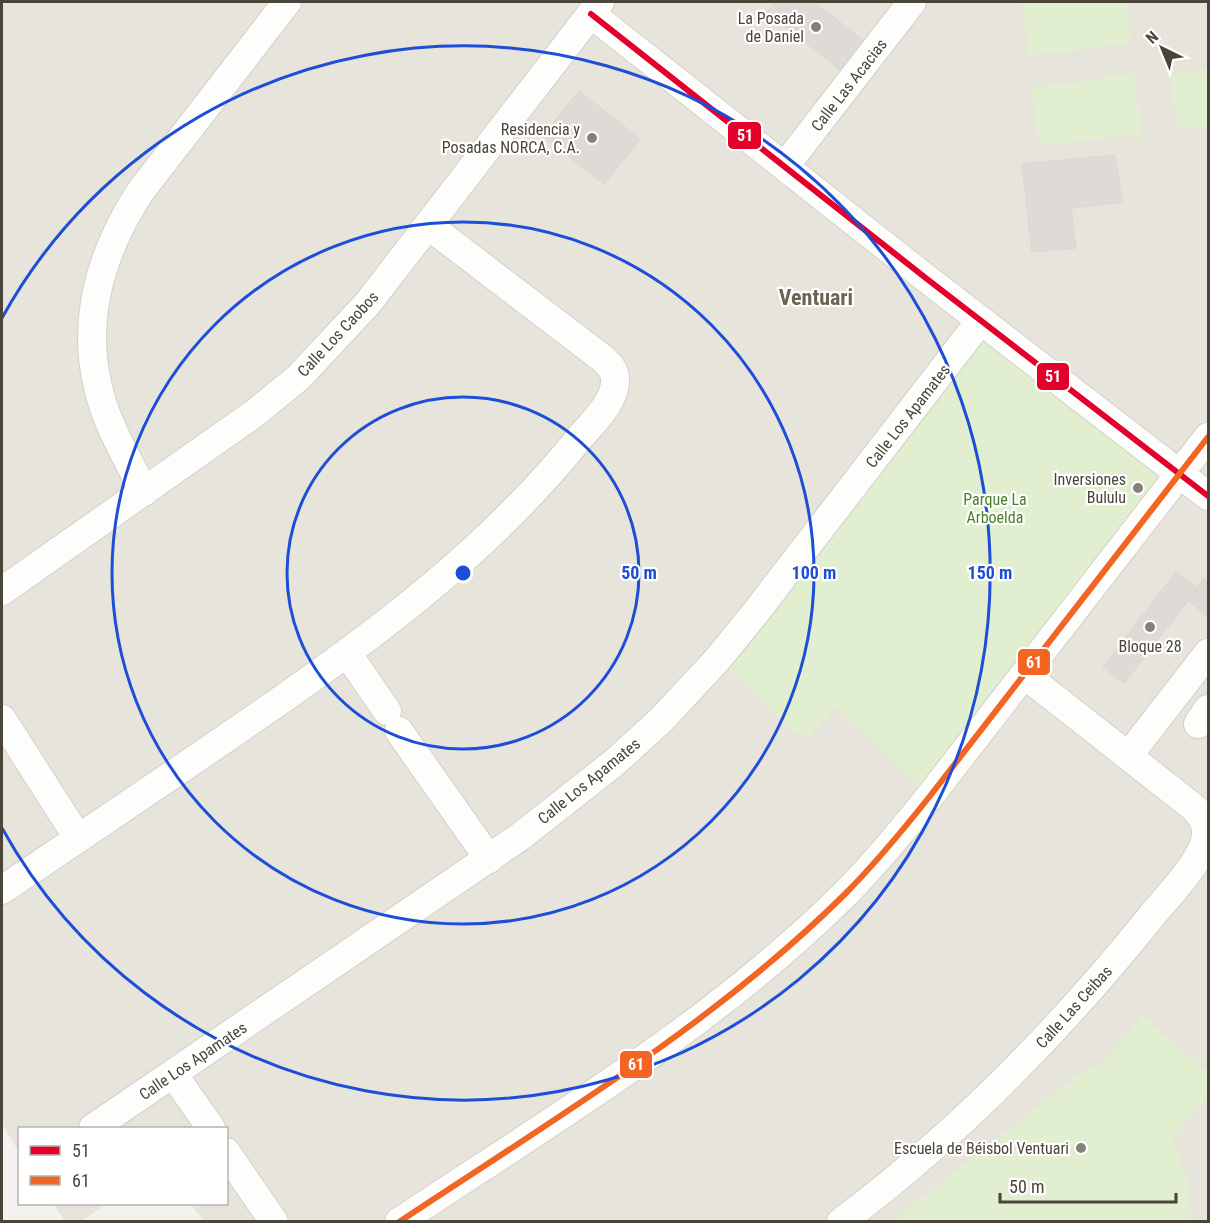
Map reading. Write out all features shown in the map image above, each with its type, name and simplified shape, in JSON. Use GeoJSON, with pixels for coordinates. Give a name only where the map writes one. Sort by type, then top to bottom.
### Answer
{"type":"FeatureCollection","features":[{"type":"Feature","properties":{"kind":"street"},"geometry":{"type":"LineString","coordinates":[[144,492],[111,425],[98,389],[92,356],[92,325],[101,268],[125,216],[140,192],[287,2]]}},
{"type":"Feature","properties":{"kind":"street","name":"Calle Las Acacias"},"geometry":{"type":"LineString","coordinates":[[785,166],[912,2]]}},
{"type":"Feature","properties":{"kind":"street"},"geometry":{"type":"LineString","coordinates":[[595,8],[785,166],[1209,496]]}},
{"type":"Feature","properties":{"kind":"street","name":"Calle Los Caobos"},"geometry":{"type":"LineString","coordinates":[[2,591],[255,413],[299,377],[368,303],[595,8]]}},
{"type":"Feature","properties":{"kind":"street"},"geometry":{"type":"LineString","coordinates":[[2,890],[347,653],[431,588],[502,524],[566,453],[614,391],[616,379],[612,368],[602,358],[429,226]]}},
{"type":"Feature","properties":{"kind":"street","name":"Calle Los Apamates"},"geometry":{"type":"LineString","coordinates":[[94,1127],[489,859],[615,762],[691,690],[770,594],[981,320]]}},
{"type":"Feature","properties":{"kind":"street"},"geometry":{"type":"LineString","coordinates":[[399,1221],[664,1045],[759,972],[867,872],[936,789],[1209,437]]}},
{"type":"Feature","properties":{"kind":"street"},"geometry":{"type":"LineString","coordinates":[[347,653],[489,859]]}},
{"type":"Feature","properties":{"kind":"street"},"geometry":{"type":"LineString","coordinates":[[1134,760],[1209,653]]}},
{"type":"Feature","properties":{"kind":"street","name":"Calle Las Ceibas"},"geometry":{"type":"LineString","coordinates":[[841,1221],[913,1165],[1024,1063],[1100,980],[1200,852],[1206,837],[1201,816],[1134,760],[1025,675]]}},
{"type":"Feature","properties":{"kind":"street"},"geometry":{"type":"LineString","coordinates":[[2,719],[78,838]]}},
{"type":"Feature","properties":{"kind":"street"},"geometry":{"type":"LineString","coordinates":[[173,1074],[210,1127]]}},
{"type":"Feature","properties":{"kind":"street"},"geometry":{"type":"LineString","coordinates":[[228,1155],[274,1221]]}},
{"type":"Feature","properties":{"kind":"shaded area"},"geometry":{"type":"Polygon","coordinates":[[[2,2],[1208,2],[1208,1221],[204,1221],[191,1205],[228,1205],[228,1127],[18,1127],[18,1150],[2,1124],[2,2]]]}},
{"type":"Feature","properties":{"kind":"shaded area"},"geometry":{"type":"Polygon","coordinates":[[[54,1205],[106,1205],[80,1222],[65,1221],[54,1205]]]}},
{"type":"Feature","properties":{"kind":"green space"},"geometry":{"type":"Polygon","coordinates":[[[1022,2],[1125,2],[1131,43],[1028,56],[1022,2]]]}},
{"type":"Feature","properties":{"kind":"green space"},"geometry":{"type":"Polygon","coordinates":[[[1208,69],[1208,126],[1178,130],[1170,74],[1208,69]]]}},
{"type":"Feature","properties":{"kind":"green space"},"geometry":{"type":"Polygon","coordinates":[[[1133,74],[1142,134],[1039,146],[1032,88],[1133,74]]]}},
{"type":"Feature","properties":{"kind":"green space","name":"Parque La Arboelda"},"geometry":{"type":"Polygon","coordinates":[[[981,320],[1180,474],[930,796],[836,707],[804,740],[717,660],[981,320]]]}},
{"type":"Feature","properties":{"kind":"green space","name":"Escuela de Béisbol Ventuari"},"geometry":{"type":"Polygon","coordinates":[[[1143,1017],[1208,1072],[1208,1097],[1173,1138],[1187,1178],[1192,1221],[892,1221],[1091,1065],[1096,1069],[1143,1017]]]}},
{"type":"Feature","properties":{"kind":"building","name":"La Posada de Daniel"},"geometry":{"type":"Polygon","coordinates":[[[776,2],[814,2],[865,42],[842,71],[767,12],[776,2]]]}},
{"type":"Feature","properties":{"kind":"building","name":"Residencia y Posadas NORCA, C.A."},"geometry":{"type":"Polygon","coordinates":[[[579,91],[640,139],[604,184],[543,136],[579,91]]]}},
{"type":"Feature","properties":{"kind":"building"},"geometry":{"type":"Polygon","coordinates":[[[1115,155],[1122,202],[1071,208],[1076,248],[1032,252],[1022,164],[1115,155]]]}},
{"type":"Feature","properties":{"kind":"building","name":"Bloque 28"},"geometry":{"type":"Polygon","coordinates":[[[1176,572],[1198,588],[1124,683],[1103,667],[1176,572]]]}},
{"type":"Feature","properties":{"kind":"building"},"geometry":{"type":"Polygon","coordinates":[[[1204,578],[1208,582],[1208,616],[1188,600],[1204,578]]]}},
{"type":"Feature","properties":{"kind":"transit line","name":"51"},"geometry":{"type":"LineString","coordinates":[[591,14],[927,279],[1208,496]]}},
{"type":"Feature","properties":{"kind":"transit line","name":"61"},"geometry":{"type":"LineString","coordinates":[[399,1222],[630,1069],[686,1029],[741,987],[844,895],[930,796],[1208,437]]}},
{"type":"Feature","properties":{"kind":"place","name":"La Posada de Daniel"},"geometry":{"type":"Point","coordinates":[816,27]}},
{"type":"Feature","properties":{"kind":"place","name":"Residencia y Posadas NORCA, C.A."},"geometry":{"type":"Point","coordinates":[592,138]}},
{"type":"Feature","properties":{"kind":"place","name":"Inversiones Bululu"},"geometry":{"type":"Point","coordinates":[1138,488]}},
{"type":"Feature","properties":{"kind":"place","name":"Bloque 28"},"geometry":{"type":"Point","coordinates":[1150,627]}},
{"type":"Feature","properties":{"kind":"place","name":"Escuela de Béisbol Ventuari"},"geometry":{"type":"Point","coordinates":[1081,1148]}},
{"type":"Feature","properties":{"kind":"district","name":"Ventuari"},"geometry":{"type":"Point","coordinates":[816,297]}}]}
